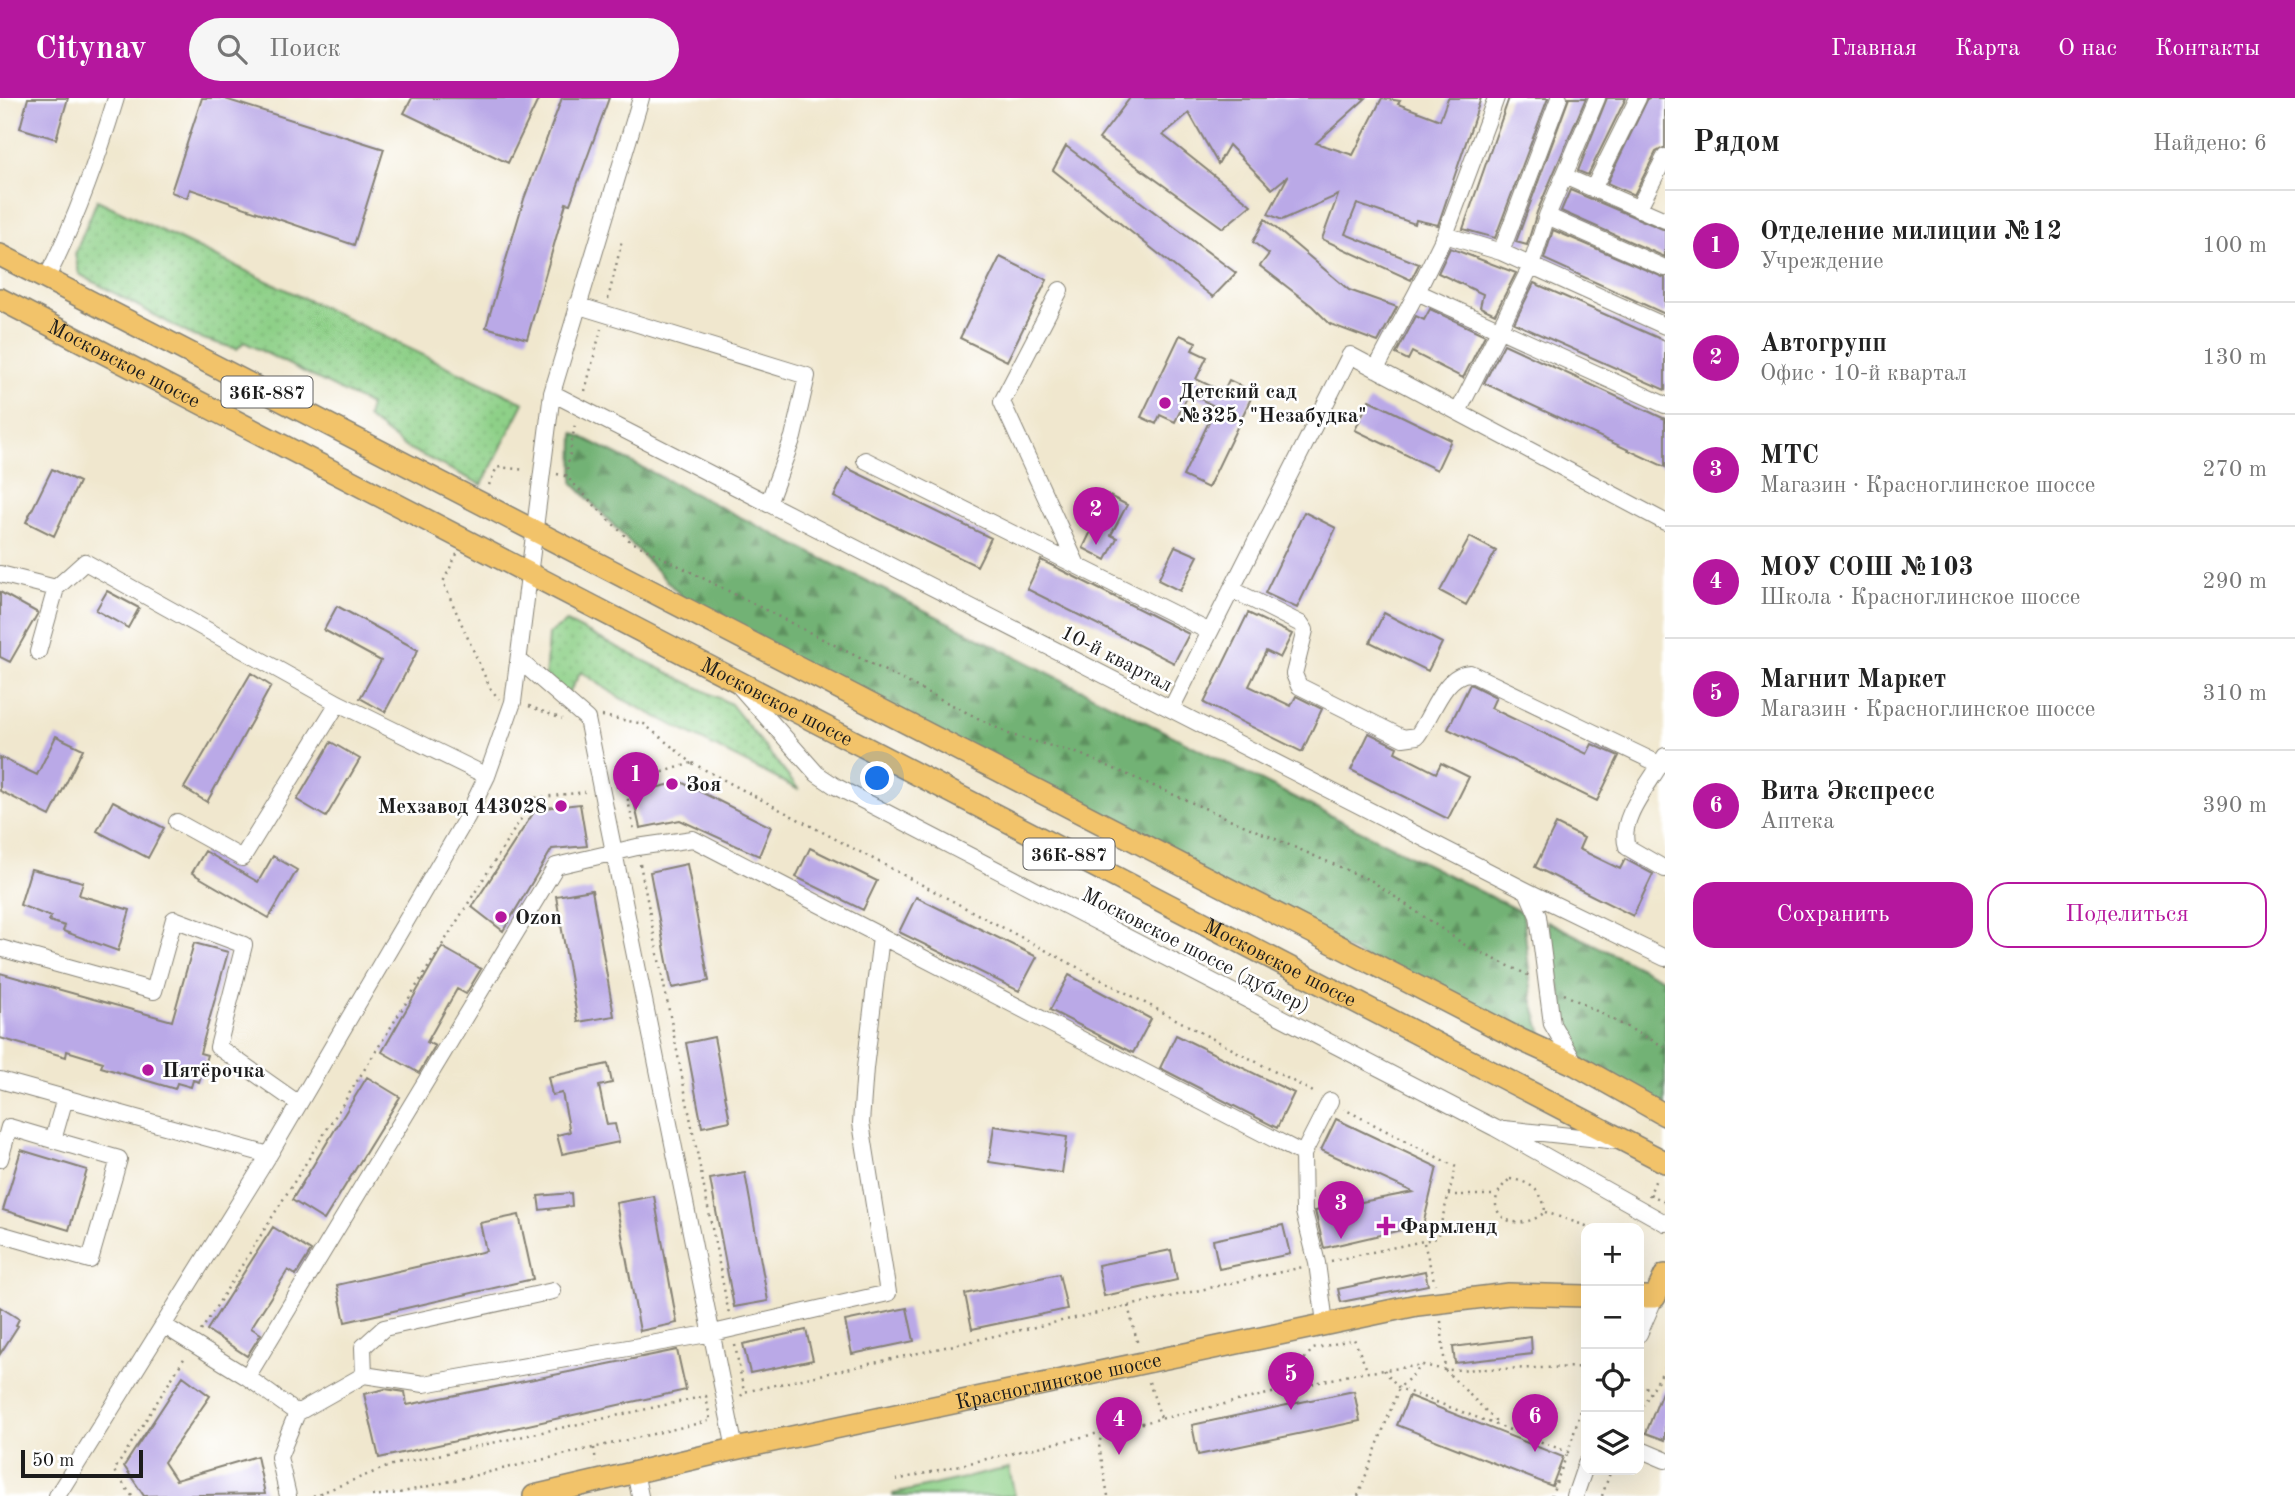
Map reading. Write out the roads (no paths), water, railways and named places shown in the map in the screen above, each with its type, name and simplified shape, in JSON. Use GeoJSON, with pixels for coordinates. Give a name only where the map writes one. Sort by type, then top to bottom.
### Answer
{"type":"FeatureCollection","features":[{"type":"Feature","properties":{"kind":"main road","name":"Московское шоссе"},"geometry":{"type":"LineString","coordinates":[[0,255],[1521,1040],[1576,1065],[1665,1115]]}},
{"type":"Feature","properties":{"kind":"main road","name":"Московское шоссе"},"geometry":{"type":"LineString","coordinates":[[0,299],[1404,1025],[1621,1142],[1665,1162]]}},
{"type":"Feature","properties":{"kind":"main road"},"geometry":{"type":"LineString","coordinates":[[1647,1297],[1665,1275]]}},
{"type":"Feature","properties":{"kind":"main road","name":"Красноглинское шоссе"},"geometry":{"type":"LineString","coordinates":[[534,1496],[735,1449],[1440,1301],[1509,1294],[1581,1296]]}},
{"type":"Feature","properties":{"kind":"street"},"geometry":{"type":"LineString","coordinates":[[46,279],[69,234],[116,98]]}},
{"type":"Feature","properties":{"kind":"street"},"geometry":{"type":"LineString","coordinates":[[57,1496],[299,1104],[467,817],[487,776],[513,702],[520,661],[527,572],[552,393],[576,305],[641,98]]}},
{"type":"Feature","properties":{"kind":"street"},"geometry":{"type":"LineString","coordinates":[[1376,369],[1445,235],[1496,98]]}},
{"type":"Feature","properties":{"kind":"street"},"geometry":{"type":"LineString","coordinates":[[1501,252],[1559,98]]}},
{"type":"Feature","properties":{"kind":"street"},"geometry":{"type":"LineString","coordinates":[[1458,412],[1531,266],[1547,216],[1597,98]]}},
{"type":"Feature","properties":{"kind":"street"},"geometry":{"type":"LineString","coordinates":[[1592,189],[1638,98]]}},
{"type":"Feature","properties":{"kind":"street"},"geometry":{"type":"LineString","coordinates":[[1638,209],[1665,157]]}},
{"type":"Feature","properties":{"kind":"street"},"geometry":{"type":"LineString","coordinates":[[1564,176],[1665,220]]}},
{"type":"Feature","properties":{"kind":"street"},"geometry":{"type":"LineString","coordinates":[[1547,216],[1665,268]]}},
{"type":"Feature","properties":{"kind":"street"},"geometry":{"type":"LineString","coordinates":[[1445,235],[1501,252],[1665,326]]}},
{"type":"Feature","properties":{"kind":"street"},"geometry":{"type":"LineString","coordinates":[[1060,290],[1002,402],[1077,565]]}},
{"type":"Feature","properties":{"kind":"street"},"geometry":{"type":"LineString","coordinates":[[1417,292],[1665,405]]}},
{"type":"Feature","properties":{"kind":"street"},"geometry":{"type":"LineString","coordinates":[[576,305],[807,376],[793,437],[768,504]]}},
{"type":"Feature","properties":{"kind":"street"},"geometry":{"type":"LineString","coordinates":[[1171,709],[1350,355],[1665,522]]}},
{"type":"Feature","properties":{"kind":"street","name":"10-й квартал"},"geometry":{"type":"LineString","coordinates":[[552,393],[1528,891],[1665,958]]}},
{"type":"Feature","properties":{"kind":"street"},"geometry":{"type":"LineString","coordinates":[[865,460],[1209,632]]}},
{"type":"Feature","properties":{"kind":"street"},"geometry":{"type":"LineString","coordinates":[[38,652],[56,588],[85,562],[338,703],[487,776]]}},
{"type":"Feature","properties":{"kind":"street"},"geometry":{"type":"LineString","coordinates":[[0,574],[56,588]]}},
{"type":"Feature","properties":{"kind":"street"},"geometry":{"type":"LineString","coordinates":[[1231,589],[1301,624],[1304,630],[1294,674],[1299,686],[1403,738],[1417,736],[1449,682],[1461,673],[1470,673],[1663,761],[1627,822],[1623,838],[1627,847],[1665,869]]}},
{"type":"Feature","properties":{"kind":"street"},"geometry":{"type":"LineString","coordinates":[[520,661],[586,719],[735,1449]]}},
{"type":"Feature","properties":{"kind":"street","name":"Московское шоссе (дублер)"},"geometry":{"type":"LineString","coordinates":[[735,681],[817,774],[835,786],[1495,1128],[1665,1223]]}},
{"type":"Feature","properties":{"kind":"street"},"geometry":{"type":"LineString","coordinates":[[177,822],[242,859],[338,703]]}},
{"type":"Feature","properties":{"kind":"street"},"geometry":{"type":"LineString","coordinates":[[247,1377],[556,866],[637,846],[693,839],[1303,1154]]}},
{"type":"Feature","properties":{"kind":"street"},"geometry":{"type":"LineString","coordinates":[[1528,891],[1538,916],[1552,1024],[1576,1065]]}},
{"type":"Feature","properties":{"kind":"street"},"geometry":{"type":"LineString","coordinates":[[0,948],[154,991],[174,919],[244,946],[218,1047],[299,1104]]}},
{"type":"Feature","properties":{"kind":"street"},"geometry":{"type":"LineString","coordinates":[[288,1496],[279,1457],[297,1413],[364,1375],[424,1384],[713,1333],[888,1293],[861,1123],[881,937]]}},
{"type":"Feature","properties":{"kind":"street"},"geometry":{"type":"LineString","coordinates":[[0,1080],[268,1155]]}},
{"type":"Feature","properties":{"kind":"street"},"geometry":{"type":"LineString","coordinates":[[53,1140],[65,1098]]}},
{"type":"Feature","properties":{"kind":"street"},"geometry":{"type":"LineString","coordinates":[[1327,1323],[1317,1264],[1304,1212],[1303,1154],[1330,1101]]}},
{"type":"Feature","properties":{"kind":"street"},"geometry":{"type":"LineString","coordinates":[[0,1159],[5,1126],[119,1158],[90,1260],[0,1234]]}},
{"type":"Feature","properties":{"kind":"street"},"geometry":{"type":"LineString","coordinates":[[1495,1128],[1621,1142]]}},
{"type":"Feature","properties":{"kind":"street"},"geometry":{"type":"LineString","coordinates":[[364,1375],[363,1347],[384,1328],[553,1292]]}},
{"type":"Feature","properties":{"kind":"street"},"geometry":{"type":"LineString","coordinates":[[163,1325],[247,1377],[297,1413]]}},
{"type":"Feature","properties":{"kind":"street"},"geometry":{"type":"LineString","coordinates":[[1644,1452],[1665,1460]]}},
{"type":"Feature","properties":{"kind":"street"},"geometry":{"type":"LineString","coordinates":[[635,1472],[639,1496]]}},
{"type":"Feature","properties":{"kind":"street"},"geometry":{"type":"LineString","coordinates":[[1574,1496],[1582,1475]]}},
{"type":"Feature","properties":{"kind":"place","name":"Детский сад №325, \"Незабудка\""},"geometry":{"type":"Point","coordinates":[1165,403]}},
{"type":"Feature","properties":{"kind":"place","name":"Автогрупп"},"geometry":{"type":"Point","coordinates":[1096,545]}},
{"type":"Feature","properties":{"kind":"place","name":"Зоя"},"geometry":{"type":"Point","coordinates":[672,784]}},
{"type":"Feature","properties":{"kind":"place","name":"Мехзавод 443028"},"geometry":{"type":"Point","coordinates":[561,806]}},
{"type":"Feature","properties":{"kind":"place","name":"Отделение милиции №12"},"geometry":{"type":"Point","coordinates":[636,810]}},
{"type":"Feature","properties":{"kind":"place","name":"Ozon"},"geometry":{"type":"Point","coordinates":[501,917]}},
{"type":"Feature","properties":{"kind":"place","name":"Пятёрочка"},"geometry":{"type":"Point","coordinates":[148,1070]}},
{"type":"Feature","properties":{"kind":"place","name":"Фармленд"},"geometry":{"type":"Point","coordinates":[1386,1226]}},
{"type":"Feature","properties":{"kind":"place","name":"МТС"},"geometry":{"type":"Point","coordinates":[1341,1239]}},
{"type":"Feature","properties":{"kind":"place","name":"Магнит Маркет"},"geometry":{"type":"Point","coordinates":[1291,1410]}},
{"type":"Feature","properties":{"kind":"place","name":"Вита Экспресс"},"geometry":{"type":"Point","coordinates":[1535,1452]}},
{"type":"Feature","properties":{"kind":"place","name":"МОУ СОШ №103"},"geometry":{"type":"Point","coordinates":[1119,1455]}}]}
